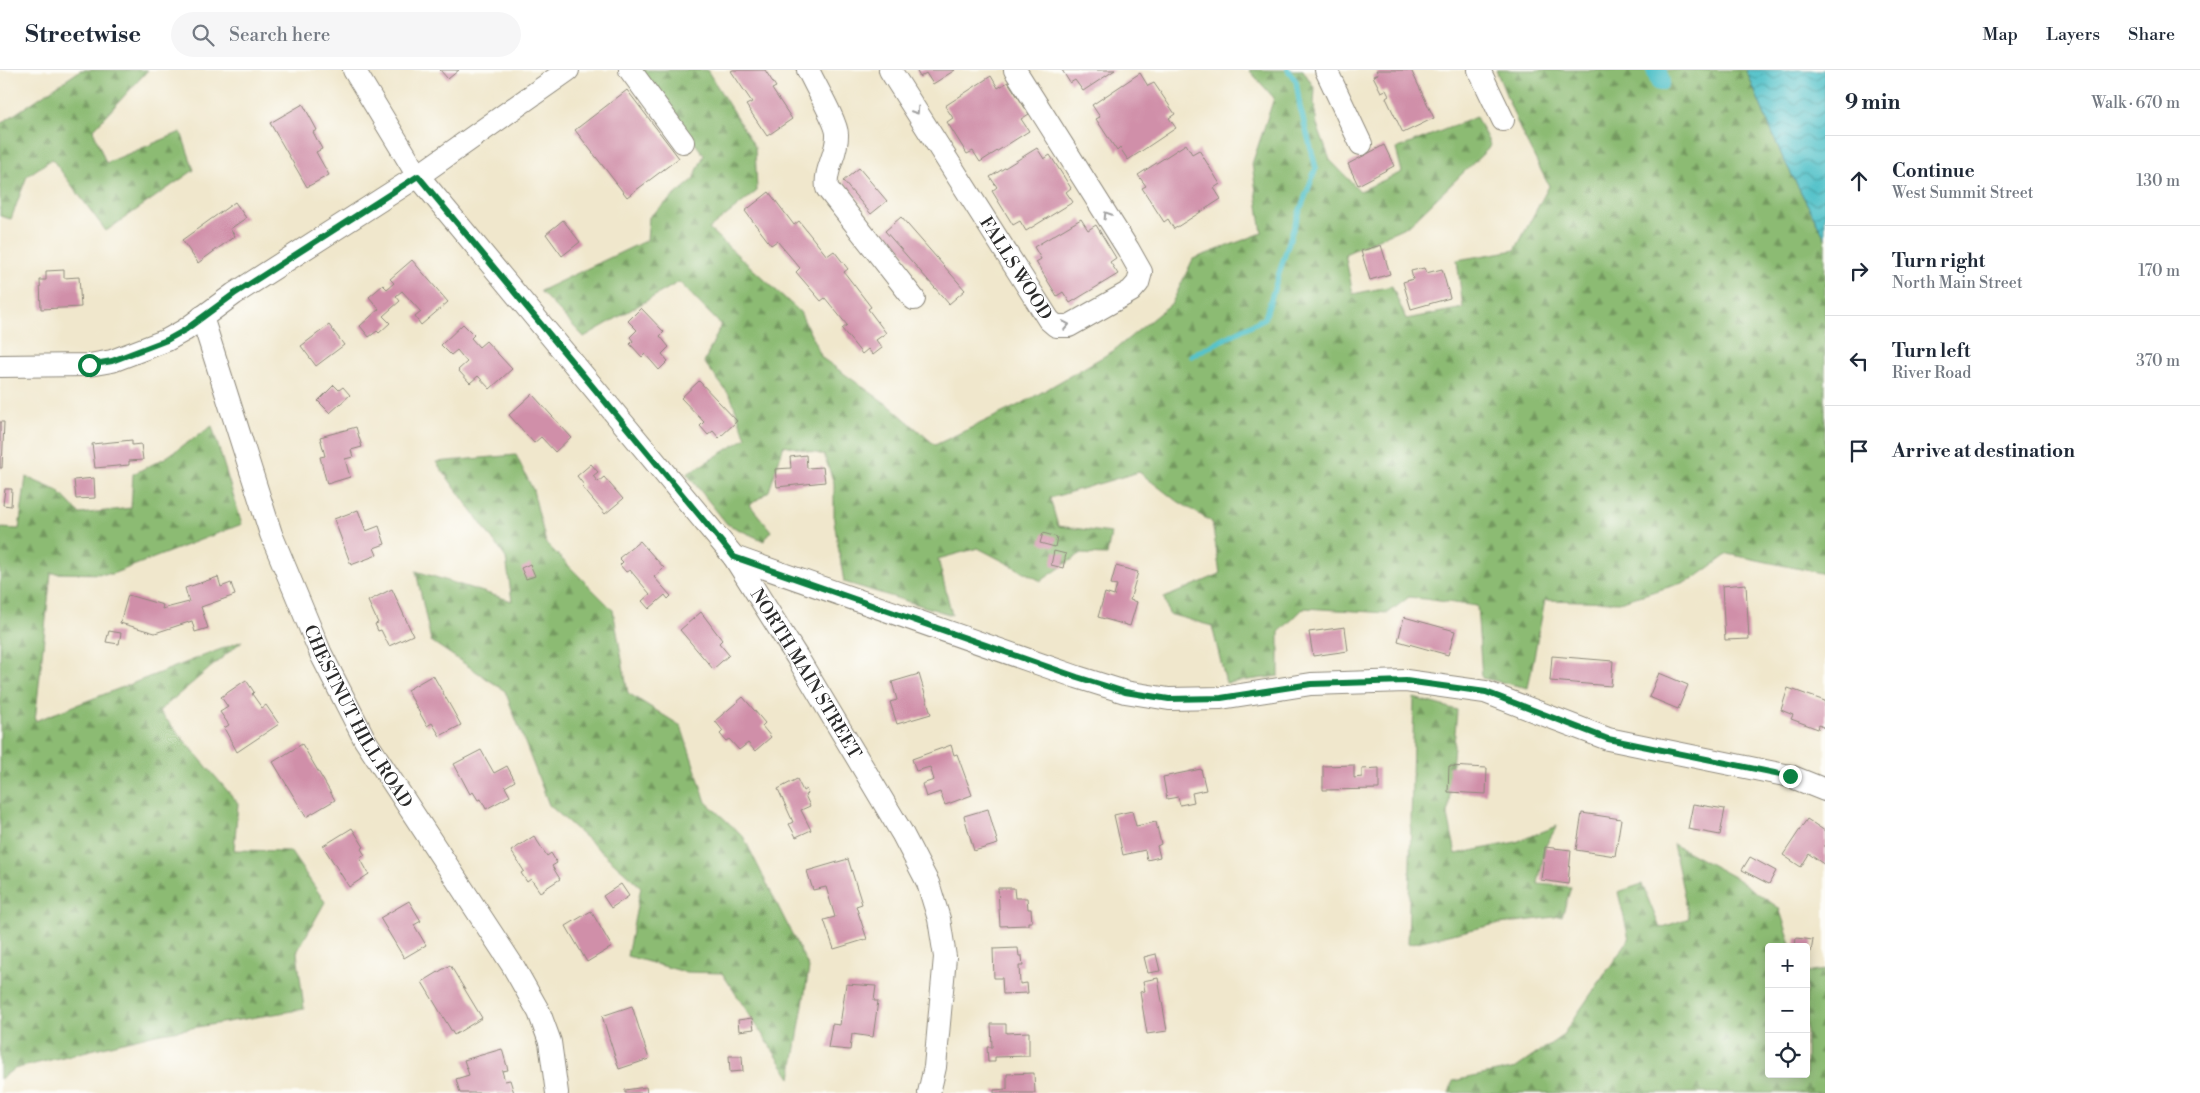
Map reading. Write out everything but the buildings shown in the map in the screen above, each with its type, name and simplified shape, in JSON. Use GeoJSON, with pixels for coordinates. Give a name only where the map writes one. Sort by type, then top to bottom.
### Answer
{"type":"FeatureCollection","features":[{"type":"Feature","properties":{"kind":"street","name":"NORTH MAIN STREET"},"geometry":{"type":"LineString","coordinates":[[354,70],[418,176],[734,557],[852,747],[902,833],[928,883],[940,919],[945,957],[935,1067],[929,1093]]}},
{"type":"Feature","properties":{"kind":"street"},"geometry":{"type":"LineString","coordinates":[[0,366],[89,365],[112,361],[167,340],[185,330],[234,294],[418,176],[568,70]]}},
{"type":"Feature","properties":{"kind":"street"},"geometry":{"type":"LineString","coordinates":[[630,70],[683,142]]}},
{"type":"Feature","properties":{"kind":"street"},"geometry":{"type":"LineString","coordinates":[[808,70],[838,133],[834,158],[826,177],[827,188],[914,298]]}},
{"type":"Feature","properties":{"kind":"street","name":"FALLS WOOD"},"geometry":{"type":"LineString","coordinates":[[890,70],[1049,320],[1056,326],[1069,326],[1131,291],[1138,283],[1141,272],[1015,70]]}},
{"type":"Feature","properties":{"kind":"street"},"geometry":{"type":"LineString","coordinates":[[1326,70],[1361,144]]}},
{"type":"Feature","properties":{"kind":"street"},"geometry":{"type":"LineString","coordinates":[[1479,70],[1503,120]]}},
{"type":"Feature","properties":{"kind":"street","name":"CHESTNUT HILL ROAD"},"geometry":{"type":"LineString","coordinates":[[202,317],[271,534],[321,654],[365,740],[513,966],[540,1012],[550,1042],[557,1093]]}},
{"type":"Feature","properties":{"kind":"street"},"geometry":{"type":"LineString","coordinates":[[734,557],[1125,692],[1169,699],[1221,698],[1311,684],[1406,681],[1486,692],[1608,739],[1790,776],[1825,790]]}},
{"type":"Feature","properties":{"kind":"green space"},"geometry":{"type":"Polygon","coordinates":[[[81,70],[148,70],[93,130],[106,163],[181,132],[194,170],[106,231],[52,159],[27,176],[11,219],[0,216],[0,124],[81,70]]]}},
{"type":"Feature","properties":{"kind":"green space"},"geometry":{"type":"Polygon","coordinates":[[[639,70],[707,70],[755,147],[757,191],[709,229],[800,312],[822,358],[891,407],[935,445],[1023,403],[1113,351],[1172,303],[1193,259],[1262,233],[1252,164],[1274,98],[1249,70],[1303,70],[1315,89],[1314,104],[1317,125],[1330,160],[1360,191],[1402,172],[1396,149],[1476,117],[1491,146],[1409,225],[1345,254],[1353,294],[1392,286],[1406,319],[1463,308],[1457,260],[1515,250],[1549,186],[1520,129],[1496,70],[1746,70],[1782,156],[1825,238],[1825,574],[1728,554],[1692,580],[1619,602],[1545,600],[1528,688],[1482,678],[1477,606],[1409,597],[1388,613],[1304,608],[1279,632],[1279,676],[1226,683],[1212,626],[1169,614],[1164,598],[1220,574],[1212,522],[1174,499],[1139,472],[1050,498],[1058,526],[1111,533],[1107,555],[1080,554],[1041,581],[978,548],[938,559],[952,615],[844,582],[834,521],[834,483],[824,455],[784,445],[769,491],[750,505],[771,531],[764,541],[727,524],[687,474],[746,438],[731,397],[704,362],[721,325],[679,282],[584,337],[540,291],[647,240],[649,217],[693,180],[704,155],[639,70]]]}},
{"type":"Feature","properties":{"kind":"green space"},"geometry":{"type":"Polygon","coordinates":[[[212,426],[242,524],[112,574],[51,573],[35,721],[242,641],[159,711],[238,803],[234,850],[290,851],[325,902],[297,952],[304,1009],[156,1034],[14,1069],[0,1079],[0,528],[19,529],[26,477],[58,491],[80,514],[131,508],[133,474],[165,458],[212,426]]]}},
{"type":"Feature","properties":{"kind":"green space"},"geometry":{"type":"Polygon","coordinates":[[[516,455],[533,490],[546,543],[613,610],[628,693],[681,726],[706,802],[743,836],[809,968],[791,1078],[722,973],[685,972],[627,956],[641,887],[549,805],[505,691],[431,641],[416,571],[512,601],[506,558],[436,462],[516,455]]]}},
{"type":"Feature","properties":{"kind":"green space"},"geometry":{"type":"Polygon","coordinates":[[[1414,698],[1457,710],[1448,815],[1456,854],[1516,842],[1557,826],[1545,847],[1538,884],[1571,887],[1562,916],[1492,925],[1408,944],[1414,698]]]}},
{"type":"Feature","properties":{"kind":"green space"},"geometry":{"type":"Polygon","coordinates":[[[1673,844],[1734,877],[1779,908],[1791,943],[1765,943],[1765,1078],[1810,1078],[1810,972],[1825,970],[1825,1093],[1449,1093],[1453,1081],[1516,1068],[1562,1036],[1629,939],[1618,892],[1642,884],[1660,928],[1689,918],[1673,844]]]}},
{"type":"Feature","properties":{"kind":"water"},"geometry":{"type":"Polygon","coordinates":[[[1746,70],[1825,70],[1825,238],[1782,156],[1746,70]]]}},
{"type":"Feature","properties":{"kind":"waterway"},"geometry":{"type":"LineString","coordinates":[[1191,356],[1265,318],[1293,229],[1316,168],[1300,107],[1296,81],[1288,70]]}},
{"type":"Feature","properties":{"kind":"waterway"},"geometry":{"type":"LineString","coordinates":[[1656,70],[1660,81]]}},
{"type":"Feature","properties":{"kind":"route"},"geometry":{"type":"LineString","coordinates":[[89,365],[112,361],[139,349],[167,340],[185,330],[234,294],[418,176],[734,557],[1125,692],[1169,699],[1221,698],[1311,684],[1406,681],[1486,692],[1608,739],[1790,776]]}}]}
